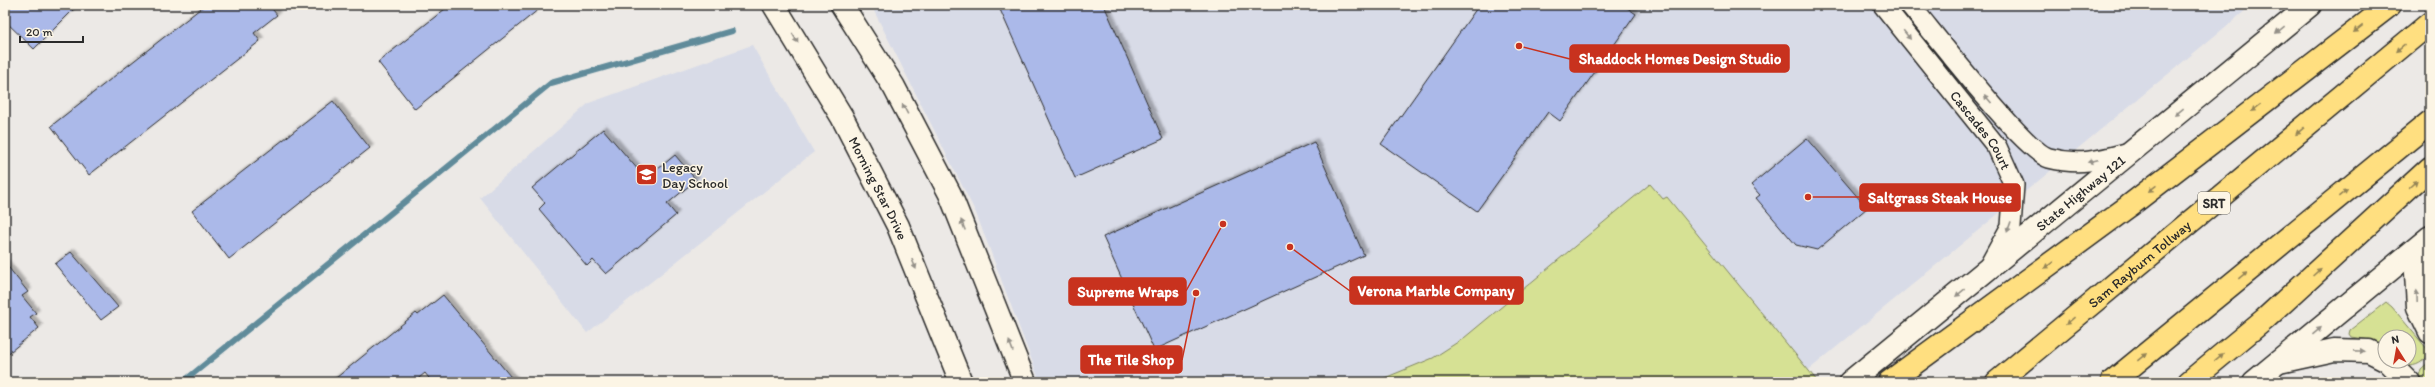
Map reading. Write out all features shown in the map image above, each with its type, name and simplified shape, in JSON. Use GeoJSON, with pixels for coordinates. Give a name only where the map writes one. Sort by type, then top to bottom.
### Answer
{"type":"FeatureCollection","features":[{"type":"Feature","properties":{"kind":"highway"},"geometry":{"type":"LineString","coordinates":[[1889,382],[2129,206],[2390,5]]}},
{"type":"Feature","properties":{"kind":"highway","name":"Sam Rayburn Tollway"},"geometry":{"type":"LineString","coordinates":[[1997,382],[2430,23]]}},
{"type":"Feature","properties":{"kind":"highway"},"geometry":{"type":"LineString","coordinates":[[2112,382],[2430,122]]}},
{"type":"Feature","properties":{"kind":"highway"},"geometry":{"type":"LineString","coordinates":[[2189,382],[2265,319],[2430,168]]}},
{"type":"Feature","properties":{"kind":"street","name":"Morning Star Drive"},"geometry":{"type":"LineString","coordinates":[[774,5],[842,117],[898,226],[961,382]]}},
{"type":"Feature","properties":{"kind":"street"},"geometry":{"type":"LineString","coordinates":[[842,5],[894,87],[950,194],[1025,382]]}},
{"type":"Feature","properties":{"kind":"street","name":"Cascades Court"},"geometry":{"type":"LineString","coordinates":[[1883,5],[1997,147],[2014,185],[2011,226],[1986,272]]}},
{"type":"Feature","properties":{"kind":"street","name":"Cascades Court"},"geometry":{"type":"LineString","coordinates":[[1910,5],[2017,134],[2047,158],[2087,163],[2131,152]]}},
{"type":"Feature","properties":{"kind":"street","name":"State Highway 121"},"geometry":{"type":"LineString","coordinates":[[1850,382],[2310,5]]}},
{"type":"Feature","properties":{"kind":"street"},"geometry":{"type":"LineString","coordinates":[[2430,238],[2416,273],[2418,307],[2430,332]]}},
{"type":"Feature","properties":{"kind":"street"},"geometry":{"type":"LineString","coordinates":[[2254,382],[2430,238]]}},
{"type":"Feature","properties":{"kind":"street"},"geometry":{"type":"LineString","coordinates":[[2279,362],[2334,350],[2369,351],[2377,355]]}},
{"type":"Feature","properties":{"kind":"street"},"geometry":{"type":"LineString","coordinates":[[2396,369],[2409,382]]}},
{"type":"Feature","properties":{"kind":"shaded area"},"geometry":{"type":"Polygon","coordinates":[[[871,5],[2252,5],[1794,382],[1040,382],[976,213],[871,5]]]}},
{"type":"Feature","properties":{"kind":"shaded area","name":"Legacy Day School"},"geometry":{"type":"Polygon","coordinates":[[[752,45],[814,152],[587,333],[480,198],[589,103],[752,45]]]}},
{"type":"Feature","properties":{"kind":"green space"},"geometry":{"type":"Polygon","coordinates":[[[1650,184],[1663,199],[1667,197],[1818,382],[1375,382],[1433,358],[1464,338],[1650,184]]]}},
{"type":"Feature","properties":{"kind":"green space"},"geometry":{"type":"Polygon","coordinates":[[[2386,302],[2410,329],[2377,329],[2377,343],[2370,340],[2351,337],[2349,334],[2350,330],[2386,302]]]}},
{"type":"Feature","properties":{"kind":"green space"},"geometry":{"type":"Polygon","coordinates":[[[2417,337],[2428,350],[2426,357],[2417,364],[2417,337]]]}},
{"type":"Feature","properties":{"kind":"green space"},"geometry":{"type":"Polygon","coordinates":[[[2430,361],[2430,382],[2425,382],[2419,376],[2421,369],[2430,361]]]}},
{"type":"Feature","properties":{"kind":"building"},"geometry":{"type":"Polygon","coordinates":[[[5,5],[78,5],[34,49],[5,21],[5,5]]]}},
{"type":"Feature","properties":{"kind":"building"},"geometry":{"type":"Polygon","coordinates":[[[205,5],[269,5],[277,15],[254,33],[260,41],[89,175],[51,126],[205,5]]]}},
{"type":"Feature","properties":{"kind":"building"},"geometry":{"type":"Polygon","coordinates":[[[450,5],[544,5],[415,109],[378,62],[450,5]]]}},
{"type":"Feature","properties":{"kind":"building"},"geometry":{"type":"Polygon","coordinates":[[[998,5],[1104,5],[1163,139],[1075,178],[998,5]]]}},
{"type":"Feature","properties":{"kind":"building"},"geometry":{"type":"Polygon","coordinates":[[[1479,5],[1623,5],[1636,14],[1560,121],[1548,112],[1477,211],[1381,144],[1479,5]]]}},
{"type":"Feature","properties":{"kind":"building"},"geometry":{"type":"Polygon","coordinates":[[[333,101],[370,148],[229,259],[192,211],[333,101]]]}},
{"type":"Feature","properties":{"kind":"building"},"geometry":{"type":"Polygon","coordinates":[[[603,129],[646,179],[675,155],[696,180],[667,204],[676,215],[606,274],[593,260],[587,266],[539,209],[545,203],[532,188],[603,129]]]}},
{"type":"Feature","properties":{"kind":"building"},"geometry":{"type":"Polygon","coordinates":[[[1807,138],[1867,208],[1817,250],[1796,245],[1756,198],[1760,195],[1751,185],[1807,138]]]}},
{"type":"Feature","properties":{"kind":"building"},"geometry":{"type":"Polygon","coordinates":[[[1314,142],[1364,255],[1154,350],[1103,237],[1314,142]]]}},
{"type":"Feature","properties":{"kind":"building"},"geometry":{"type":"Polygon","coordinates":[[[71,252],[118,307],[101,320],[55,264],[71,252]]]}},
{"type":"Feature","properties":{"kind":"building"},"geometry":{"type":"Polygon","coordinates":[[[5,263],[28,292],[22,296],[36,313],[30,317],[39,328],[5,356],[5,263]]]}},
{"type":"Feature","properties":{"kind":"building"},"geometry":{"type":"Polygon","coordinates":[[[443,295],[515,382],[432,382],[425,373],[414,382],[331,382],[416,313],[418,315],[443,295]]]}},
{"type":"Feature","properties":{"kind":"waterway"},"geometry":{"type":"LineString","coordinates":[[183,382],[551,83],[732,31]]}},
{"type":"Feature","properties":{"kind":"place","name":"Shaddock Homes Design Studio"},"geometry":{"type":"Point","coordinates":[1519,46]}},
{"type":"Feature","properties":{"kind":"place","name":"Legacy Day School"},"geometry":{"type":"Point","coordinates":[646,175]}},
{"type":"Feature","properties":{"kind":"place","name":"Saltgrass Steak House"},"geometry":{"type":"Point","coordinates":[1808,197]}},
{"type":"Feature","properties":{"kind":"place","name":"Supreme Wraps"},"geometry":{"type":"Point","coordinates":[1223,224]}},
{"type":"Feature","properties":{"kind":"place","name":"Verona Marble Company"},"geometry":{"type":"Point","coordinates":[1290,247]}},
{"type":"Feature","properties":{"kind":"place","name":"The Tile Shop"},"geometry":{"type":"Point","coordinates":[1196,293]}}]}
